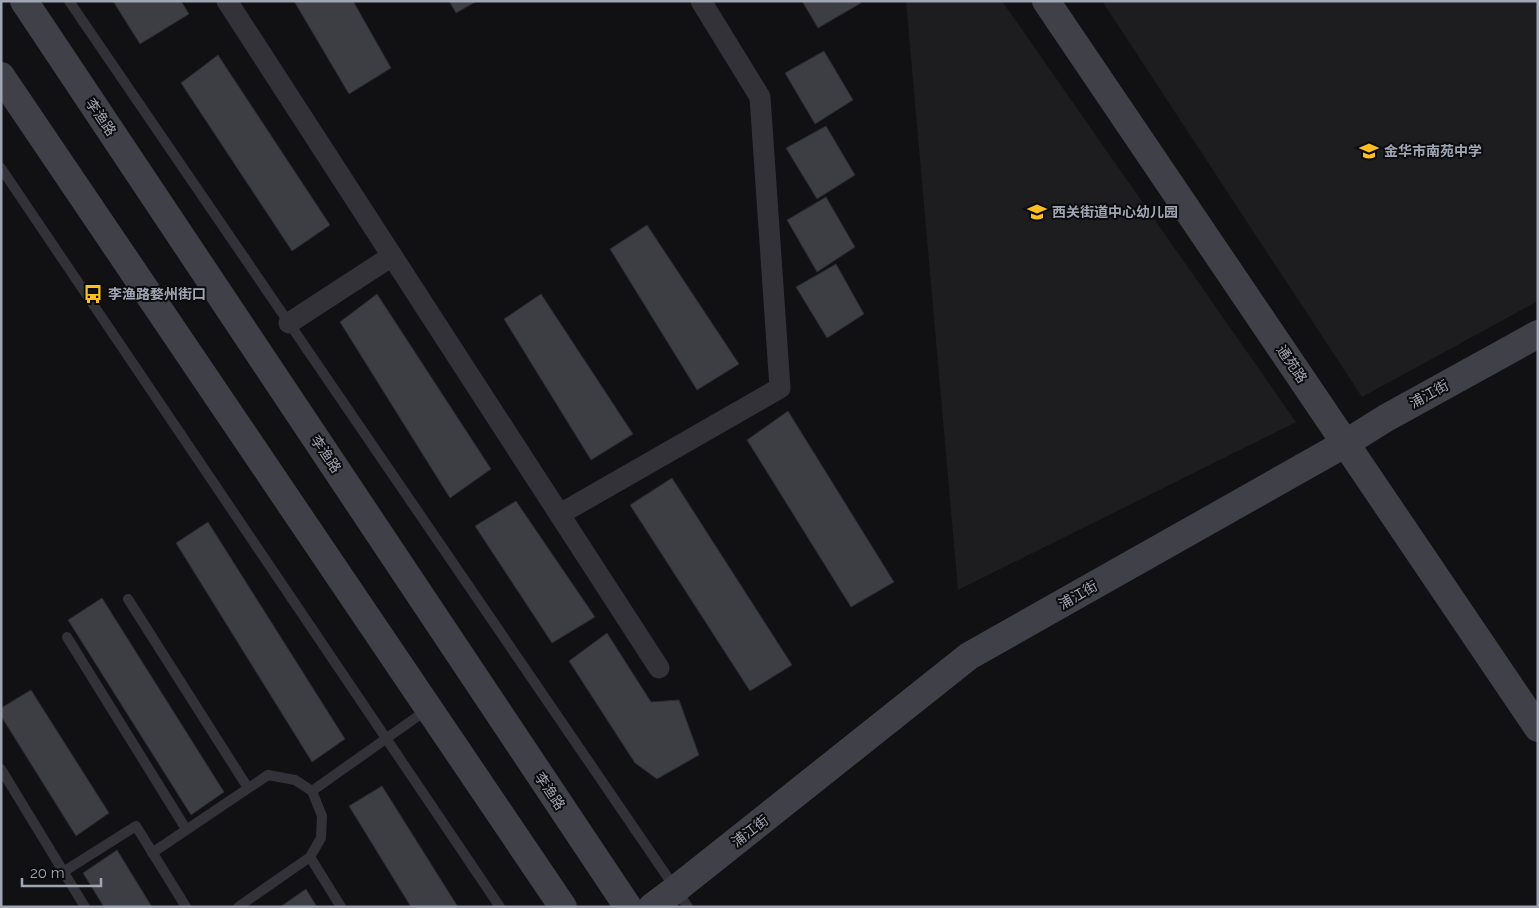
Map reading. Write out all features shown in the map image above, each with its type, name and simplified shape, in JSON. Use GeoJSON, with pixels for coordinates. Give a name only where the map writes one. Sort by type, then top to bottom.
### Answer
{"type":"FeatureCollection","features":[{"type":"Feature","properties":{"kind":"main road","name":"李渔路"},"geometry":{"type":"LineString","coordinates":[[24,1],[628,907]]}},
{"type":"Feature","properties":{"kind":"main road","name":"通苑路"},"geometry":{"type":"LineString","coordinates":[[1046,1],[1538,728]]}},
{"type":"Feature","properties":{"kind":"main road"},"geometry":{"type":"LineString","coordinates":[[1,76],[563,907]]}},
{"type":"Feature","properties":{"kind":"main road","name":"浦江街"},"geometry":{"type":"LineString","coordinates":[[652,907],[682,898],[969,656],[1346,443],[1386,418],[1538,334]]}},
{"type":"Feature","properties":{"kind":"street"},"geometry":{"type":"LineString","coordinates":[[227,1],[659,668]]}},
{"type":"Feature","properties":{"kind":"street"},"geometry":{"type":"LineString","coordinates":[[560,514],[780,388],[760,97],[701,1]]}},
{"type":"Feature","properties":{"kind":"street"},"geometry":{"type":"LineString","coordinates":[[289,323],[392,256]]}},
{"type":"Feature","properties":{"kind":"lane"},"geometry":{"type":"LineString","coordinates":[[69,1],[682,898]]}},
{"type":"Feature","properties":{"kind":"lane"},"geometry":{"type":"LineString","coordinates":[[1,168],[500,907]]}},
{"type":"Feature","properties":{"kind":"lane"},"geometry":{"type":"LineString","coordinates":[[128,599],[248,788]]}},
{"type":"Feature","properties":{"kind":"lane"},"geometry":{"type":"LineString","coordinates":[[67,637],[186,829]]}},
{"type":"Feature","properties":{"kind":"lane"},"geometry":{"type":"LineString","coordinates":[[312,791],[429,708]]}},
{"type":"Feature","properties":{"kind":"lane"},"geometry":{"type":"LineString","coordinates":[[1,769],[85,907]]}},
{"type":"Feature","properties":{"kind":"lane"},"geometry":{"type":"LineString","coordinates":[[152,853],[268,775],[295,780],[312,791],[322,816],[321,838],[310,857],[238,907]]}},
{"type":"Feature","properties":{"kind":"lane"},"geometry":{"type":"LineString","coordinates":[[63,872],[136,826],[186,907]]}},
{"type":"Feature","properties":{"kind":"lane"},"geometry":{"type":"LineString","coordinates":[[310,857],[341,907]]}},
{"type":"Feature","properties":{"kind":"shaded area","name":"西关街道中心幼儿园"},"geometry":{"type":"Polygon","coordinates":[[[906,1],[1002,1],[1296,422],[958,590],[906,1]]]}},
{"type":"Feature","properties":{"kind":"shaded area","name":"金华市南苑中学"},"geometry":{"type":"Polygon","coordinates":[[[1102,1],[1538,1],[1538,301],[1362,397],[1102,1]]]}},
{"type":"Feature","properties":{"kind":"building"},"geometry":{"type":"Polygon","coordinates":[[[113,1],[181,1],[189,14],[140,44],[113,1]]]}},
{"type":"Feature","properties":{"kind":"building"},"geometry":{"type":"Polygon","coordinates":[[[294,1],[353,1],[391,68],[349,94],[294,1]]]}},
{"type":"Feature","properties":{"kind":"building"},"geometry":{"type":"Polygon","coordinates":[[[449,1],[477,1],[456,13],[449,1]]]}},
{"type":"Feature","properties":{"kind":"building"},"geometry":{"type":"Polygon","coordinates":[[[802,1],[860,1],[861,3],[818,28],[802,1]]]}},
{"type":"Feature","properties":{"kind":"building"},"geometry":{"type":"Polygon","coordinates":[[[824,51],[853,100],[815,124],[785,73],[824,51]]]}},
{"type":"Feature","properties":{"kind":"building"},"geometry":{"type":"Polygon","coordinates":[[[218,55],[330,225],[292,251],[181,83],[218,55]]]}},
{"type":"Feature","properties":{"kind":"building"},"geometry":{"type":"Polygon","coordinates":[[[826,126],[855,175],[817,199],[786,148],[826,126]]]}},
{"type":"Feature","properties":{"kind":"building"},"geometry":{"type":"Polygon","coordinates":[[[826,197],[855,247],[817,272],[787,220],[826,197]]]}},
{"type":"Feature","properties":{"kind":"building"},"geometry":{"type":"Polygon","coordinates":[[[647,225],[739,364],[697,390],[610,249],[647,225]]]}},
{"type":"Feature","properties":{"kind":"building"},"geometry":{"type":"Polygon","coordinates":[[[836,264],[864,314],[827,338],[796,287],[836,264]]]}},
{"type":"Feature","properties":{"kind":"building"},"geometry":{"type":"Polygon","coordinates":[[[377,294],[491,469],[450,498],[340,322],[377,294]]]}},
{"type":"Feature","properties":{"kind":"building"},"geometry":{"type":"Polygon","coordinates":[[[541,294],[633,434],[591,460],[504,319],[541,294]]]}},
{"type":"Feature","properties":{"kind":"building"},"geometry":{"type":"Polygon","coordinates":[[[788,411],[894,582],[851,607],[747,440],[788,411]]]}},
{"type":"Feature","properties":{"kind":"building"},"geometry":{"type":"Polygon","coordinates":[[[672,478],[792,665],[750,691],[630,505],[672,478]]]}},
{"type":"Feature","properties":{"kind":"building"},"geometry":{"type":"Polygon","coordinates":[[[516,501],[595,617],[552,643],[475,526],[516,501]]]}},
{"type":"Feature","properties":{"kind":"building"},"geometry":{"type":"Polygon","coordinates":[[[208,522],[345,739],[312,762],[176,543],[208,522]]]}},
{"type":"Feature","properties":{"kind":"building"},"geometry":{"type":"Polygon","coordinates":[[[102,598],[224,792],[191,815],[68,620],[102,598]]]}},
{"type":"Feature","properties":{"kind":"building"},"geometry":{"type":"Polygon","coordinates":[[[607,633],[651,702],[679,700],[699,755],[657,779],[635,763],[569,661],[607,633]]]}},
{"type":"Feature","properties":{"kind":"building"},"geometry":{"type":"Polygon","coordinates":[[[31,690],[109,813],[76,836],[1,716],[1,708],[31,690]]]}},
{"type":"Feature","properties":{"kind":"building"},"geometry":{"type":"Polygon","coordinates":[[[382,786],[458,907],[411,907],[349,806],[382,786]]]}},
{"type":"Feature","properties":{"kind":"building"},"geometry":{"type":"Polygon","coordinates":[[[117,850],[152,907],[104,907],[83,873],[117,850]]]}},
{"type":"Feature","properties":{"kind":"building"},"geometry":{"type":"Polygon","coordinates":[[[306,889],[317,907],[280,907],[306,889]]]}},
{"type":"Feature","properties":{"kind":"place","name":"金华市南苑中学"},"geometry":{"type":"Point","coordinates":[1369,151]}},
{"type":"Feature","properties":{"kind":"place","name":"西关街道中心幼儿园"},"geometry":{"type":"Point","coordinates":[1037,212]}},
{"type":"Feature","properties":{"kind":"place","name":"李渔路婺州街口"},"geometry":{"type":"Point","coordinates":[93,294]}}]}
